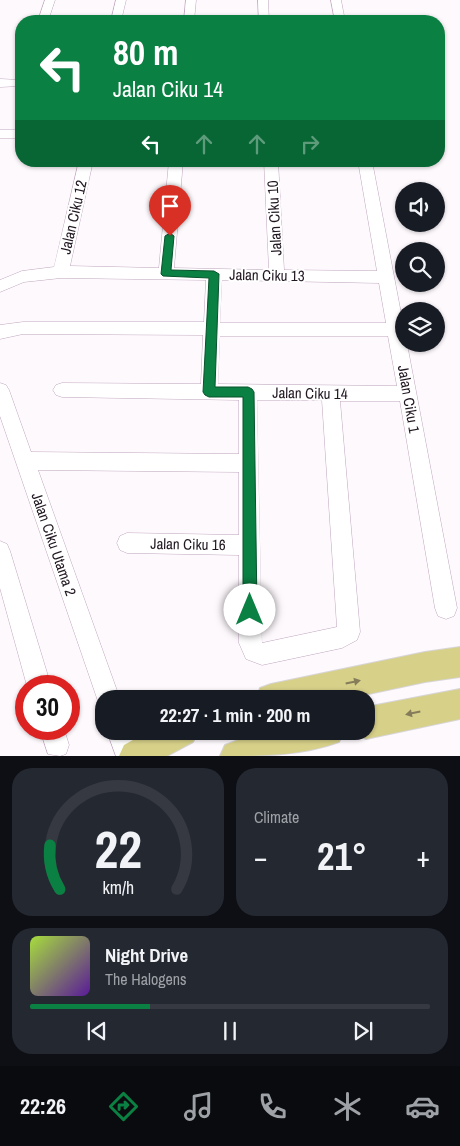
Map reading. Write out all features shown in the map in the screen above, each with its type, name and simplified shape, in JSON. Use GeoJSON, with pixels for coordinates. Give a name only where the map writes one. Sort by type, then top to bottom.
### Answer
{"type":"FeatureCollection","features":[{"type":"Feature","properties":{"kind":"main road"},"geometry":{"type":"LineString","coordinates":[[314,690],[425,667],[460,662]]}},
{"type":"Feature","properties":{"kind":"main road"},"geometry":{"type":"LineString","coordinates":[[375,721],[460,704]]}},
{"type":"Feature","properties":{"kind":"main road"},"geometry":{"type":"LineString","coordinates":[[135,756],[165,740]]}},
{"type":"Feature","properties":{"kind":"main road"},"geometry":{"type":"LineString","coordinates":[[236,756],[285,740]]}},
{"type":"Feature","properties":{"kind":"street"},"geometry":{"type":"LineString","coordinates":[[44,15],[50,0]]}},
{"type":"Feature","properties":{"kind":"street"},"geometry":{"type":"LineString","coordinates":[[117,15],[121,0]]}},
{"type":"Feature","properties":{"kind":"street"},"geometry":{"type":"LineString","coordinates":[[189,15],[190,0]]}},
{"type":"Feature","properties":{"kind":"street"},"geometry":{"type":"LineString","coordinates":[[263,0],[264,15]]}},
{"type":"Feature","properties":{"kind":"street"},"geometry":{"type":"LineString","coordinates":[[336,0],[339,15]]}},
{"type":"Feature","properties":{"kind":"street"},"geometry":{"type":"LineString","coordinates":[[0,83],[15,83]]}},
{"type":"Feature","properties":{"kind":"street"},"geometry":{"type":"LineString","coordinates":[[0,134],[15,134]]}},
{"type":"Feature","properties":{"kind":"street","name":"Jalan Ciku 12"},"geometry":{"type":"LineString","coordinates":[[61,272],[85,167]]}},
{"type":"Feature","properties":{"kind":"street"},"geometry":{"type":"LineString","coordinates":[[166,274],[175,167]]}},
{"type":"Feature","properties":{"kind":"street","name":"Jalan Ciku 10"},"geometry":{"type":"LineString","coordinates":[[271,167],[277,275]]}},
{"type":"Feature","properties":{"kind":"street","name":"Jalan Ciku 1"},"geometry":{"type":"LineString","coordinates":[[366,167],[395,325]]}},
{"type":"Feature","properties":{"kind":"street","name":"Jalan Ciku 13"},"geometry":{"type":"LineString","coordinates":[[0,286],[22,277],[61,272],[386,277]]}},
{"type":"Feature","properties":{"kind":"street"},"geometry":{"type":"LineString","coordinates":[[209,392],[214,274]]}},
{"type":"Feature","properties":{"kind":"street"},"geometry":{"type":"LineString","coordinates":[[0,332],[23,328],[395,330]]}},
{"type":"Feature","properties":{"kind":"street","name":"Jalan Ciku 1"},"geometry":{"type":"LineString","coordinates":[[400,352],[446,608]]}},
{"type":"Feature","properties":{"kind":"street","name":"Jalan Ciku Utama 2"},"geometry":{"type":"LineString","coordinates":[[0,390],[105,690]]}},
{"type":"Feature","properties":{"kind":"street","name":"Jalan Ciku 14"},"geometry":{"type":"LineString","coordinates":[[62,390],[408,394]]}},
{"type":"Feature","properties":{"kind":"street"},"geometry":{"type":"LineString","coordinates":[[248,392],[250,627],[252,650],[262,654],[342,637],[349,632],[330,393]]}},
{"type":"Feature","properties":{"kind":"street"},"geometry":{"type":"LineString","coordinates":[[25,461],[249,463]]}},
{"type":"Feature","properties":{"kind":"street","name":"Jalan Ciku 16"},"geometry":{"type":"LineString","coordinates":[[127,543],[249,545]]}},
{"type":"Feature","properties":{"kind":"street"},"geometry":{"type":"LineString","coordinates":[[0,551],[6,592],[36,675]]}},
{"type":"Feature","properties":{"kind":"street"},"geometry":{"type":"LineString","coordinates":[[123,740],[128,756]]}},
{"type":"Feature","properties":{"kind":"route"},"geometry":{"type":"LineString","coordinates":[[170,236],[166,274],[214,274],[209,392],[248,392],[250,610]]}}]}
